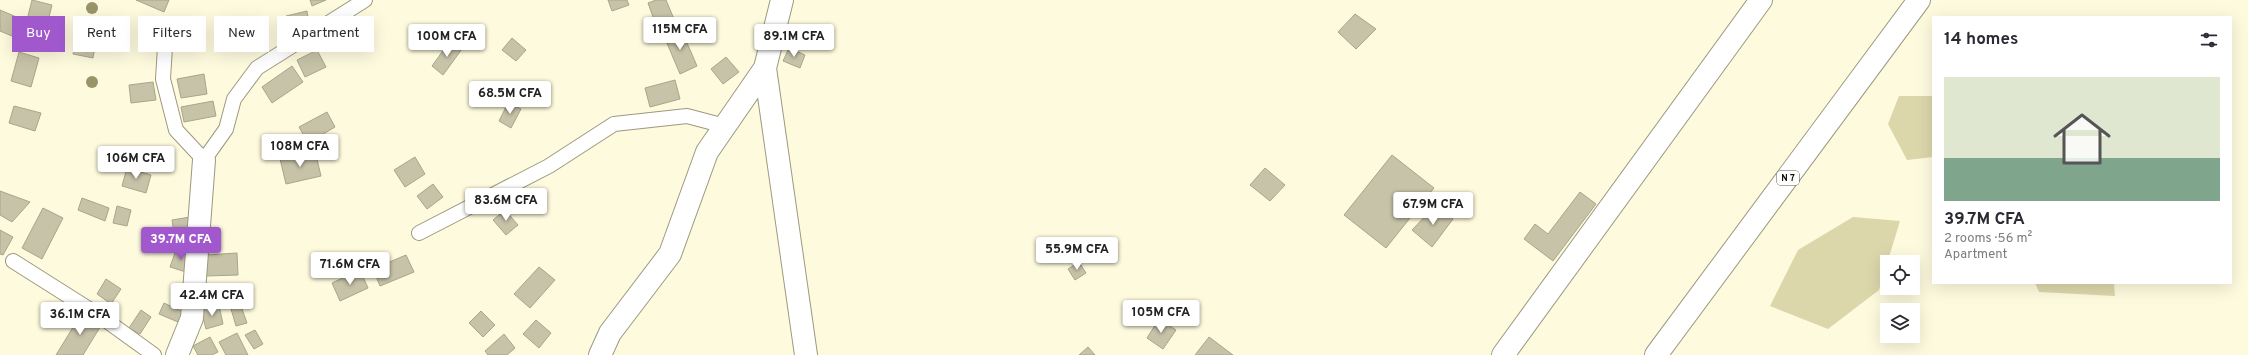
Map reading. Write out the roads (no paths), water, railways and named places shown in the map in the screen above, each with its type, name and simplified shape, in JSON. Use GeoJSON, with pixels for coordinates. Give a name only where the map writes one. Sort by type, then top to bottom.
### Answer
{"type":"FeatureCollection","features":[{"type":"Feature","properties":{"kind":"main road"},"geometry":{"type":"LineString","coordinates":[[600,355],[610,333],[670,254],[707,152],[765,68],[782,0]]}},
{"type":"Feature","properties":{"kind":"main road"},"geometry":{"type":"LineString","coordinates":[[1503,355],[1761,0]]}},
{"type":"Feature","properties":{"kind":"main road","name":"N 7"},"geometry":{"type":"LineString","coordinates":[[1656,355],[1919,0]]}},
{"type":"Feature","properties":{"kind":"main road"},"geometry":{"type":"LineString","coordinates":[[765,68],[806,355]]}},
{"type":"Feature","properties":{"kind":"main road"},"geometry":{"type":"LineString","coordinates":[[177,355],[192,318],[204,160]]}},
{"type":"Feature","properties":{"kind":"lane"},"geometry":{"type":"LineString","coordinates":[[165,52],[163,79],[176,130],[204,160],[226,129],[234,99],[257,68],[366,0]]}},
{"type":"Feature","properties":{"kind":"lane"},"geometry":{"type":"LineString","coordinates":[[419,233],[549,166],[614,124],[687,116],[725,126]]}},
{"type":"Feature","properties":{"kind":"lane"},"geometry":{"type":"LineString","coordinates":[[13,261],[100,316],[154,355]]}}]}
